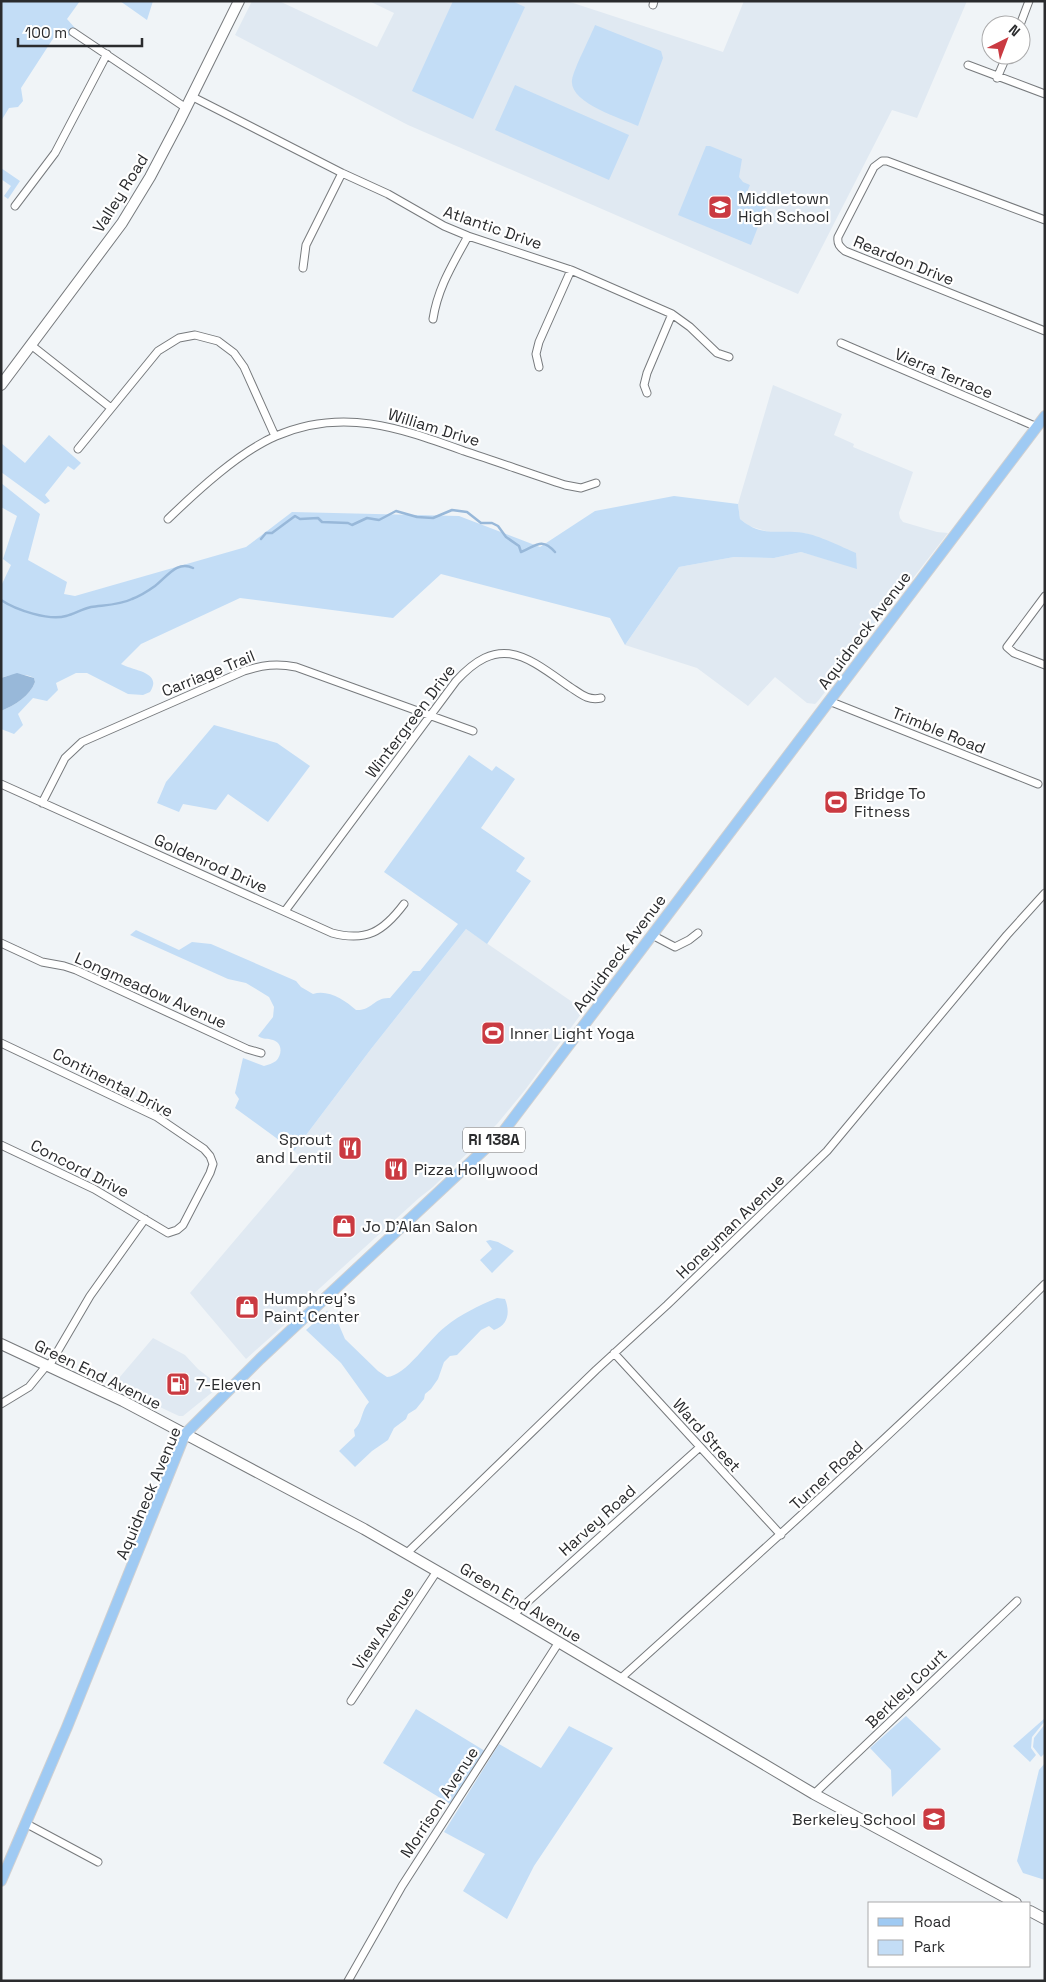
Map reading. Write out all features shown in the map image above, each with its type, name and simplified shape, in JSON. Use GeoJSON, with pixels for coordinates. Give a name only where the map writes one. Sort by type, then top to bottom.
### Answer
{"type":"FeatureCollection","features":[{"type":"Feature","properties":{"kind":"main road","name":"Valley Road"},"geometry":{"type":"LineString","coordinates":[[1,385],[122,223],[150,177],[238,1]]}},
{"type":"Feature","properties":{"kind":"main road","name":"Aquidneck Avenue"},"geometry":{"type":"LineString","coordinates":[[1,1881],[67,1727],[185,1434],[260,1359],[503,1132],[1045,416]]}},
{"type":"Feature","properties":{"kind":"main road","name":"Green End Avenue"},"geometry":{"type":"LineString","coordinates":[[1,1344],[123,1401],[407,1553],[814,1794],[1014,1902]]}},
{"type":"Feature","properties":{"kind":"main road"},"geometry":{"type":"LineString","coordinates":[[1031,1912],[1045,1919]]}},
{"type":"Feature","properties":{"kind":"street"},"geometry":{"type":"LineString","coordinates":[[1024,15],[1030,1]]}},
{"type":"Feature","properties":{"kind":"street"},"geometry":{"type":"LineString","coordinates":[[73,32],[186,108]]}},
{"type":"Feature","properties":{"kind":"street"},"geometry":{"type":"LineString","coordinates":[[15,206],[55,153],[107,54]]}},
{"type":"Feature","properties":{"kind":"street"},"geometry":{"type":"LineString","coordinates":[[968,65],[997,78],[1045,94]]}},
{"type":"Feature","properties":{"kind":"street"},"geometry":{"type":"LineString","coordinates":[[997,78],[1003,65]]}},
{"type":"Feature","properties":{"kind":"street","name":"Atlantic Drive"},"geometry":{"type":"LineString","coordinates":[[192,96],[369,185],[430,219],[468,236],[571,270],[672,314],[717,353],[730,357]]}},
{"type":"Feature","properties":{"kind":"street","name":"Reardon Drive"},"geometry":{"type":"LineString","coordinates":[[1045,220],[887,161],[882,161],[874,167],[838,237],[840,248],[845,251],[1045,331]]}},
{"type":"Feature","properties":{"kind":"street"},"geometry":{"type":"LineString","coordinates":[[303,268],[306,245],[342,173]]}},
{"type":"Feature","properties":{"kind":"street"},"geometry":{"type":"LineString","coordinates":[[433,319],[436,299],[441,287],[468,236]]}},
{"type":"Feature","properties":{"kind":"street"},"geometry":{"type":"LineString","coordinates":[[539,367],[536,354],[539,342],[571,270]]}},
{"type":"Feature","properties":{"kind":"street"},"geometry":{"type":"LineString","coordinates":[[646,393],[644,385],[647,373],[672,314]]}},
{"type":"Feature","properties":{"kind":"street"},"geometry":{"type":"LineString","coordinates":[[78,449],[152,358],[166,346],[179,338],[187,336],[203,336],[218,341],[240,360],[275,436]]}},
{"type":"Feature","properties":{"kind":"street","name":"Vierra Terrace"},"geometry":{"type":"LineString","coordinates":[[841,343],[1037,427]]}},
{"type":"Feature","properties":{"kind":"street"},"geometry":{"type":"LineString","coordinates":[[31,345],[111,408]]}},
{"type":"Feature","properties":{"kind":"street","name":"William Drive"},"geometry":{"type":"LineString","coordinates":[[168,519],[212,480],[275,436],[315,424],[341,421],[375,423],[416,434],[565,485],[580,488],[596,483]]}},
{"type":"Feature","properties":{"kind":"street"},"geometry":{"type":"LineString","coordinates":[[1045,596],[1007,647],[1014,653],[1045,665]]}},
{"type":"Feature","properties":{"kind":"street","name":"Wintergreen Drive"},"geometry":{"type":"LineString","coordinates":[[285,911],[456,680],[478,660],[491,655],[506,653],[527,659],[589,699],[601,698]]}},
{"type":"Feature","properties":{"kind":"street","name":"Carriage Trail"},"geometry":{"type":"LineString","coordinates":[[42,803],[65,758],[82,742],[257,667],[283,664],[296,667],[473,731]]}},
{"type":"Feature","properties":{"kind":"street","name":"Trimble Road"},"geometry":{"type":"LineString","coordinates":[[829,701],[1038,784]]}},
{"type":"Feature","properties":{"kind":"street","name":"Goldenrod Drive"},"geometry":{"type":"LineString","coordinates":[[1,784],[332,933],[351,937],[373,933],[383,928],[392,920],[404,904]]}},
{"type":"Feature","properties":{"kind":"street","name":"Honeyman Avenue"},"geometry":{"type":"LineString","coordinates":[[407,1553],[827,1151],[1007,935],[1045,893]]}},
{"type":"Feature","properties":{"kind":"street"},"geometry":{"type":"LineString","coordinates":[[652,935],[674,947],[689,940],[698,933]]}},
{"type":"Feature","properties":{"kind":"street","name":"Longmeadow Avenue"},"geometry":{"type":"LineString","coordinates":[[1,943],[42,962],[76,970],[247,1048],[261,1052]]}},
{"type":"Feature","properties":{"kind":"street","name":"Continental Drive"},"geometry":{"type":"LineString","coordinates":[[1,1043],[157,1117],[204,1149],[210,1156],[212,1164],[210,1174],[183,1225],[177,1230],[168,1233],[145,1219]]}},
{"type":"Feature","properties":{"kind":"street","name":"Concord Drive"},"geometry":{"type":"LineString","coordinates":[[1,1144],[94,1189],[145,1219]]}},
{"type":"Feature","properties":{"kind":"street"},"geometry":{"type":"LineString","coordinates":[[1,1404],[29,1387],[48,1366],[90,1296],[145,1219]]}},
{"type":"Feature","properties":{"kind":"street","name":"Turner Road"},"geometry":{"type":"LineString","coordinates":[[620,1679],[781,1535],[923,1404],[1045,1284]]}},
{"type":"Feature","properties":{"kind":"street","name":"Ward Street"},"geometry":{"type":"LineString","coordinates":[[614,1353],[781,1535]]}},
{"type":"Feature","properties":{"kind":"street","name":"Harvey Road"},"geometry":{"type":"LineString","coordinates":[[513,1615],[700,1447]]}},
{"type":"Feature","properties":{"kind":"street","name":"View Avenue"},"geometry":{"type":"LineString","coordinates":[[351,1701],[438,1571]]}},
{"type":"Feature","properties":{"kind":"street","name":"Berkley Court"},"geometry":{"type":"LineString","coordinates":[[814,1794],[1017,1601]]}},
{"type":"Feature","properties":{"kind":"street","name":"Morrison Avenue"},"geometry":{"type":"LineString","coordinates":[[348,1981],[402,1886],[559,1642]]}},
{"type":"Feature","properties":{"kind":"street"},"geometry":{"type":"LineString","coordinates":[[25,1823],[98,1862]]}},
{"type":"Feature","properties":{"kind":"shaded area","name":"Middletown High School"},"geometry":{"type":"Polygon","coordinates":[[[252,1],[279,1],[377,47],[394,13],[369,1],[567,1],[723,52],[744,1],[967,1],[917,118],[892,110],[798,294],[408,125],[235,35],[252,1]]]}},
{"type":"Feature","properties":{"kind":"shaded area"},"geometry":{"type":"Polygon","coordinates":[[[773,385],[842,414],[834,435],[854,444],[853,447],[913,472],[899,513],[900,518],[903,522],[937,532],[948,533],[815,704],[807,703],[775,677],[748,706],[697,668],[625,645],[679,567],[734,557],[774,558],[801,552],[857,568],[855,553],[805,533],[772,533],[749,526],[740,519],[738,504],[773,385]]]}},
{"type":"Feature","properties":{"kind":"shaded area"},"geometry":{"type":"Polygon","coordinates":[[[17,673],[34,678],[33,687],[21,700],[1,711],[1,678],[17,673]]]}},
{"type":"Feature","properties":{"kind":"shaded area"},"geometry":{"type":"Polygon","coordinates":[[[466,929],[584,1010],[525,1090],[497,1124],[433,1187],[309,1298],[301,1310],[246,1359],[190,1293],[303,1160],[294,1151],[371,1049],[466,929]]]}},
{"type":"Feature","properties":{"kind":"shaded area"},"geometry":{"type":"Polygon","coordinates":[[[153,1338],[185,1355],[198,1369],[220,1386],[183,1416],[179,1416],[113,1385],[153,1338]]]}},
{"type":"Feature","properties":{"kind":"green space"},"geometry":{"type":"Polygon","coordinates":[[[1,1],[80,1],[67,19],[75,28],[70,36],[58,31],[21,88],[23,101],[18,107],[9,108],[1,121],[1,1]]]}},
{"type":"Feature","properties":{"kind":"green space"},"geometry":{"type":"Polygon","coordinates":[[[120,1],[153,1],[147,20],[120,1]]]}},
{"type":"Feature","properties":{"kind":"green space"},"geometry":{"type":"Polygon","coordinates":[[[453,1],[512,1],[525,7],[473,119],[412,91],[453,1]]]}},
{"type":"Feature","properties":{"kind":"green space"},"geometry":{"type":"Polygon","coordinates":[[[595,25],[661,51],[663,58],[638,126],[587,103],[573,88],[573,75],[595,25]]]}},
{"type":"Feature","properties":{"kind":"green space"},"geometry":{"type":"Polygon","coordinates":[[[515,85],[629,135],[609,180],[495,130],[515,85]]]}},
{"type":"Feature","properties":{"kind":"green space"},"geometry":{"type":"Polygon","coordinates":[[[706,146],[742,159],[739,177],[743,182],[750,185],[745,197],[766,206],[751,245],[678,215],[706,146]]]}},
{"type":"Feature","properties":{"kind":"green space"},"geometry":{"type":"Polygon","coordinates":[[[1,168],[20,181],[8,199],[4,196],[11,186],[1,179],[1,168]]]}},
{"type":"Feature","properties":{"kind":"green space"},"geometry":{"type":"Polygon","coordinates":[[[49,435],[81,463],[74,470],[68,466],[45,495],[50,501],[45,504],[1,472],[1,443],[25,463],[49,435]]]}},
{"type":"Feature","properties":{"kind":"green space"},"geometry":{"type":"Polygon","coordinates":[[[1,483],[40,514],[28,560],[67,582],[64,594],[75,596],[246,547],[292,512],[459,516],[540,547],[595,511],[674,496],[738,504],[740,519],[748,525],[763,531],[810,534],[830,542],[856,553],[857,569],[801,552],[774,558],[734,557],[679,567],[625,645],[610,618],[441,574],[393,618],[240,598],[141,644],[121,664],[150,676],[153,680],[153,685],[150,692],[143,695],[128,694],[87,673],[76,673],[56,683],[58,690],[47,701],[33,698],[18,714],[23,725],[14,734],[1,729],[1,711],[21,700],[30,692],[35,682],[34,678],[22,675],[1,678],[1,586],[11,565],[3,559],[17,516],[1,507],[1,483]]]}},
{"type":"Feature","properties":{"kind":"green space"},"geometry":{"type":"Polygon","coordinates":[[[214,725],[277,743],[310,766],[268,822],[228,794],[216,810],[183,804],[179,812],[157,803],[166,782],[214,725]]]}},
{"type":"Feature","properties":{"kind":"green space"},"geometry":{"type":"Polygon","coordinates":[[[469,755],[492,771],[496,766],[515,779],[481,828],[525,858],[516,871],[531,881],[487,944],[466,929],[371,1049],[294,1151],[235,1108],[239,1099],[235,1093],[243,1058],[264,1066],[276,1061],[279,1056],[279,1044],[271,1039],[258,1036],[273,1017],[274,1007],[269,997],[246,983],[228,979],[130,935],[136,930],[179,950],[192,942],[211,944],[296,981],[301,987],[313,994],[324,993],[336,996],[356,1010],[366,1008],[385,998],[390,998],[413,971],[420,971],[458,924],[384,872],[469,755]]]}},
{"type":"Feature","properties":{"kind":"green space"},"geometry":{"type":"Polygon","coordinates":[[[486,1241],[498,1242],[514,1251],[492,1273],[480,1260],[492,1249],[486,1241]]]}},
{"type":"Feature","properties":{"kind":"green space"},"geometry":{"type":"Polygon","coordinates":[[[497,1298],[505,1299],[507,1304],[508,1313],[503,1325],[494,1330],[489,1326],[481,1330],[457,1355],[450,1356],[444,1362],[438,1379],[425,1394],[424,1399],[416,1409],[394,1428],[388,1440],[372,1451],[355,1467],[339,1451],[355,1436],[354,1430],[369,1402],[341,1363],[306,1330],[327,1311],[339,1325],[345,1339],[378,1371],[387,1377],[394,1375],[409,1364],[451,1322],[497,1298]]]}},
{"type":"Feature","properties":{"kind":"green space"},"geometry":{"type":"Polygon","coordinates":[[[416,1709],[485,1751],[450,1804],[383,1763],[416,1709]]]}},
{"type":"Feature","properties":{"kind":"green space"},"geometry":{"type":"Polygon","coordinates":[[[906,1716],[941,1749],[892,1797],[891,1770],[870,1748],[906,1716]]]}},
{"type":"Feature","properties":{"kind":"green space"},"geometry":{"type":"Polygon","coordinates":[[[1045,1718],[1045,1721],[1032,1737],[1031,1748],[1036,1755],[1030,1762],[1013,1746],[1045,1718]]]}},
{"type":"Feature","properties":{"kind":"green space"},"geometry":{"type":"Polygon","coordinates":[[[1045,1724],[1045,1753],[1041,1757],[1033,1747],[1034,1738],[1045,1724]]]}},
{"type":"Feature","properties":{"kind":"green space"},"geometry":{"type":"Polygon","coordinates":[[[569,1726],[613,1748],[534,1866],[507,1919],[463,1891],[485,1854],[444,1832],[499,1744],[541,1768],[569,1726]]]}},
{"type":"Feature","properties":{"kind":"green space"},"geometry":{"type":"Polygon","coordinates":[[[1045,1763],[1045,1880],[1023,1873],[1017,1861],[1039,1770],[1045,1763]]]}},
{"type":"Feature","properties":{"kind":"waterway"},"geometry":{"type":"LineString","coordinates":[[261,539],[266,533],[272,533],[295,516],[300,519],[318,518],[322,522],[348,523],[352,525],[367,518],[379,520],[396,511],[417,517],[433,518],[452,510],[467,512],[481,523],[492,523],[498,526],[506,537],[519,546],[521,552],[538,544],[546,545],[555,552]]}},
{"type":"Feature","properties":{"kind":"waterway"},"geometry":{"type":"LineString","coordinates":[[1,600],[33,614],[51,617],[66,616],[91,607],[127,601],[150,590],[177,568],[182,566],[193,568]]}},
{"type":"Feature","properties":{"kind":"place","name":"Middletown High School"},"geometry":{"type":"Point","coordinates":[720,207]}},
{"type":"Feature","properties":{"kind":"place","name":"Bridge To Fitness"},"geometry":{"type":"Point","coordinates":[836,802]}},
{"type":"Feature","properties":{"kind":"place","name":"Inner Light Yoga"},"geometry":{"type":"Point","coordinates":[493,1033]}},
{"type":"Feature","properties":{"kind":"place","name":"Sprout and Lentil"},"geometry":{"type":"Point","coordinates":[350,1148]}},
{"type":"Feature","properties":{"kind":"place","name":"Pizza Hollywood"},"geometry":{"type":"Point","coordinates":[396,1169]}},
{"type":"Feature","properties":{"kind":"place","name":"Jo D'Alan Salon"},"geometry":{"type":"Point","coordinates":[344,1226]}},
{"type":"Feature","properties":{"kind":"place","name":"Humphrey's Paint Center"},"geometry":{"type":"Point","coordinates":[247,1307]}},
{"type":"Feature","properties":{"kind":"place","name":"7-Eleven"},"geometry":{"type":"Point","coordinates":[178,1384]}},
{"type":"Feature","properties":{"kind":"place","name":"Berkeley School"},"geometry":{"type":"Point","coordinates":[934,1819]}}]}
